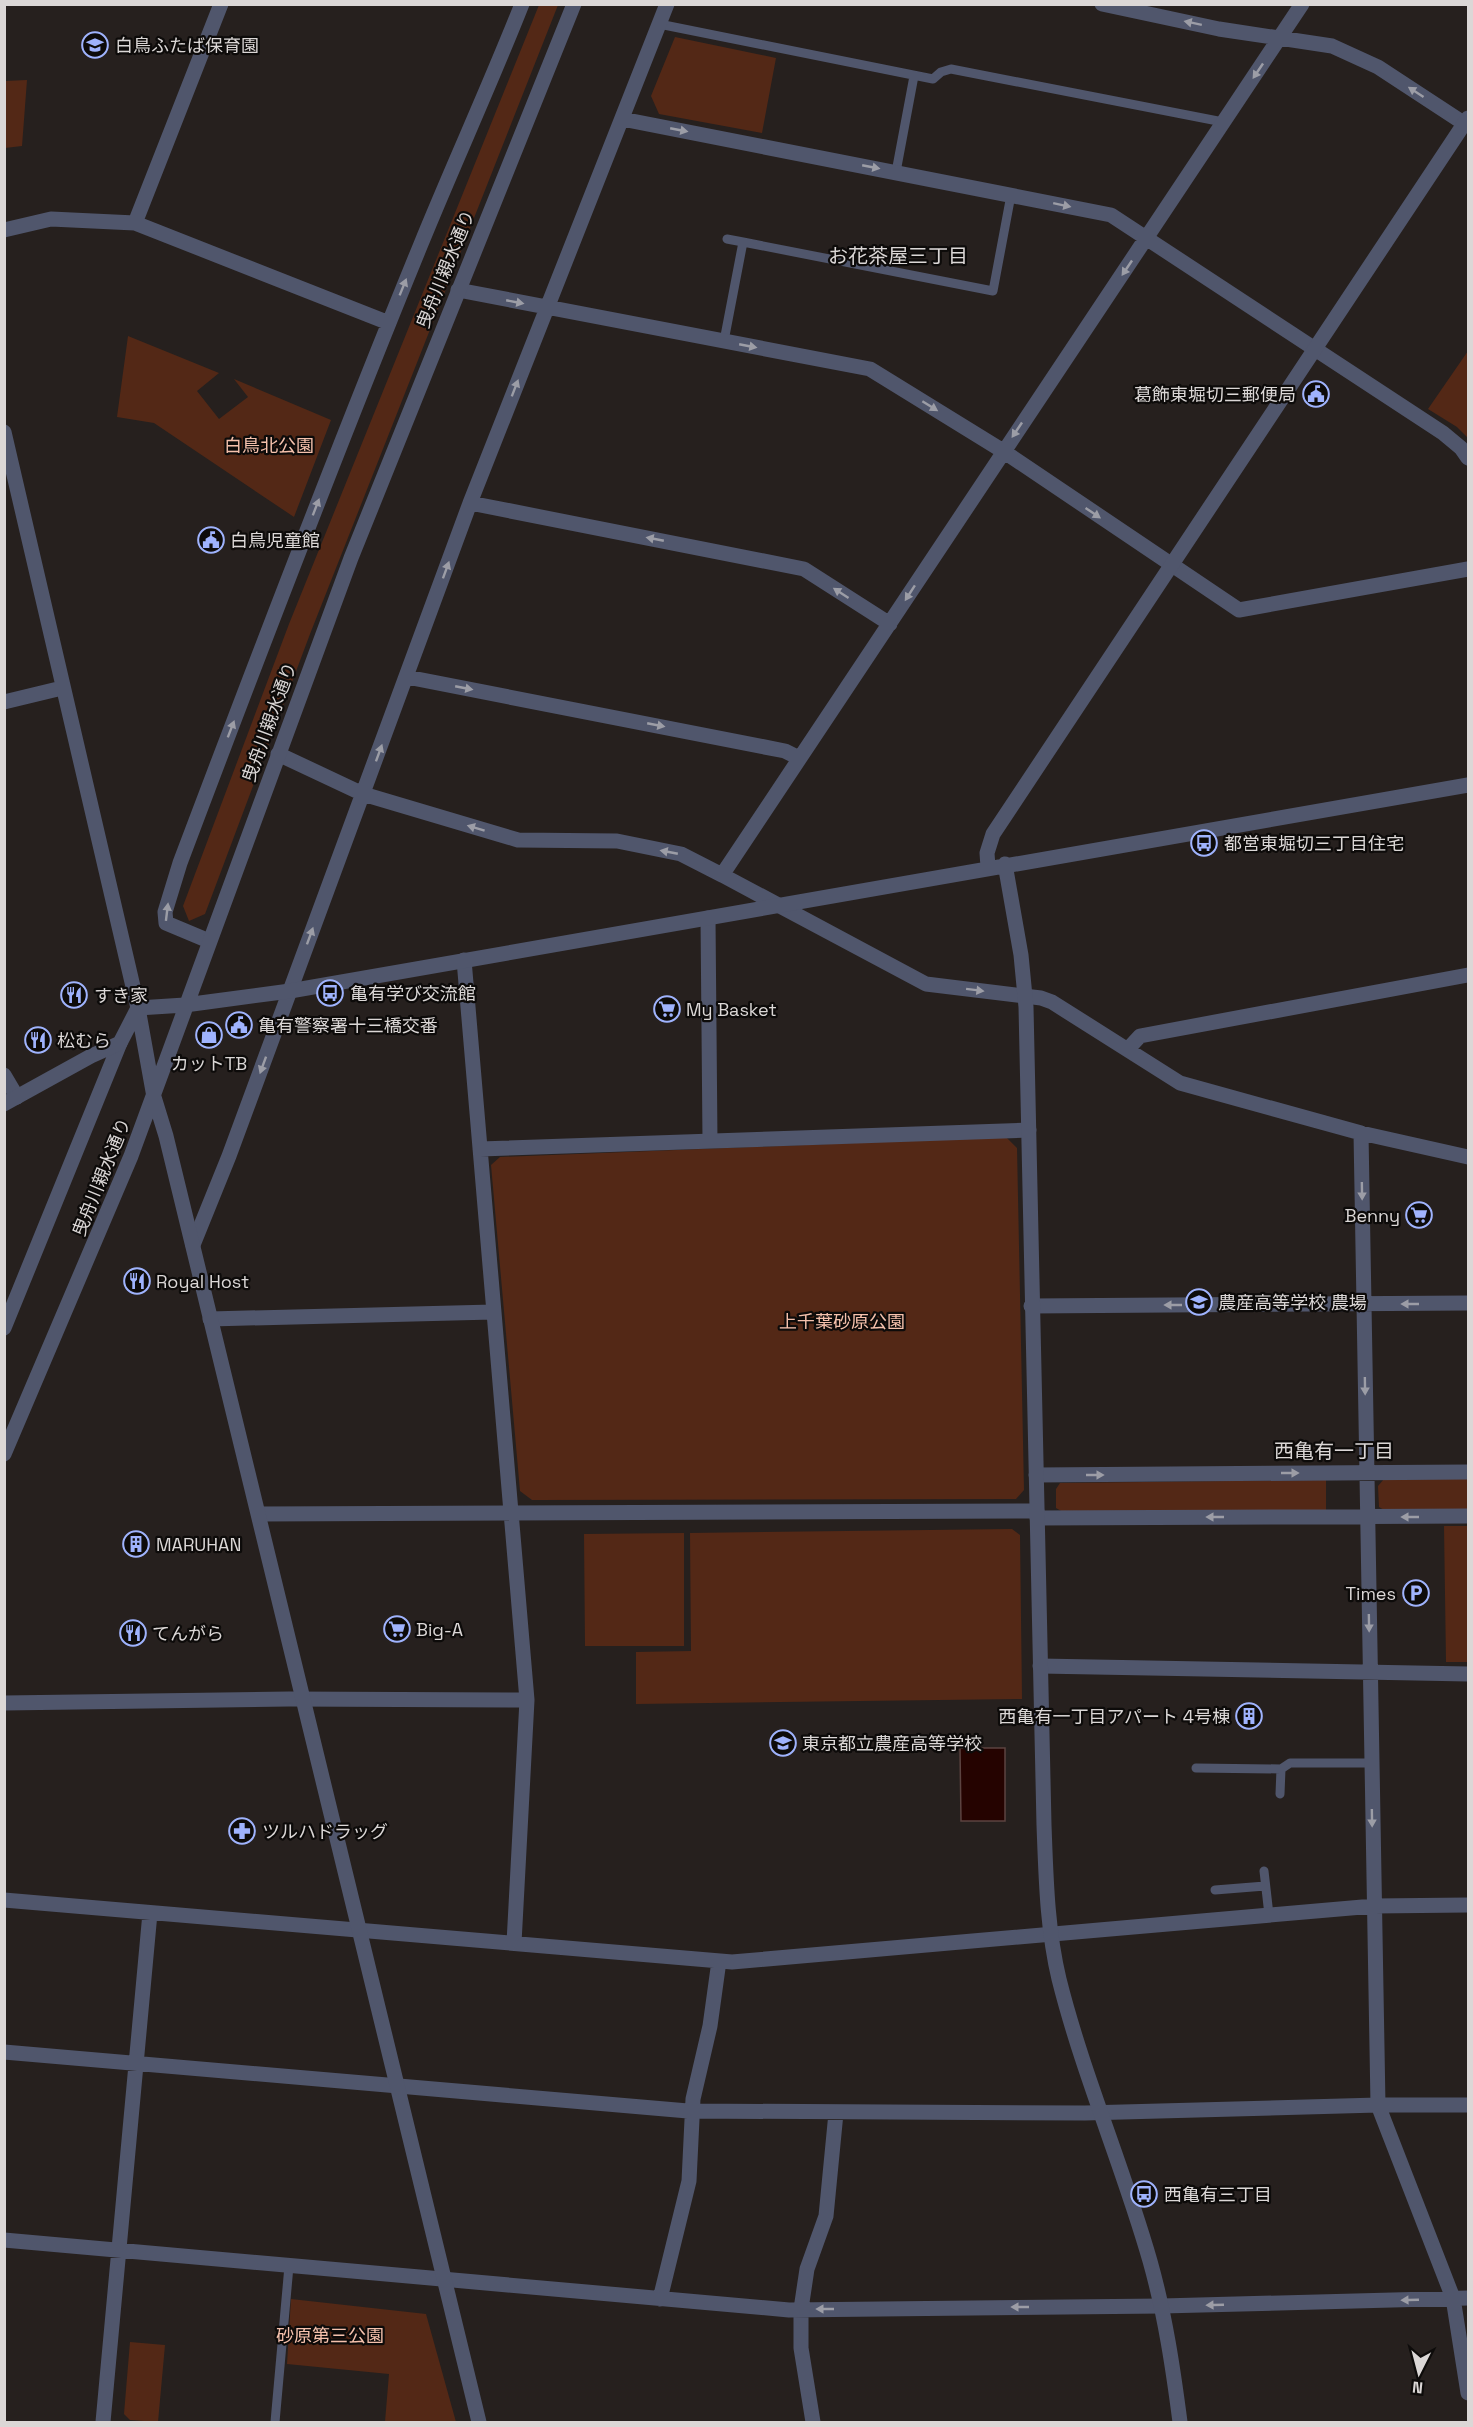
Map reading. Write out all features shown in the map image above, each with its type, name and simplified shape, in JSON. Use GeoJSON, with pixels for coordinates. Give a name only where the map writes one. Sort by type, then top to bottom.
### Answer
{"type":"FeatureCollection","features":[{"type":"Feature","properties":{"kind":"street"},"geometry":{"type":"LineString","coordinates":[[135,223],[221,4]]}},
{"type":"Feature","properties":{"kind":"street"},"geometry":{"type":"LineString","coordinates":[[209,941],[166,923],[165,912],[180,863],[389,323],[522,4]]}},
{"type":"Feature","properties":{"kind":"street","name":"曳舟川親水通り"},"geometry":{"type":"LineString","coordinates":[[4,1454],[78,1284],[154,1097],[185,1005],[351,558],[573,4]]}},
{"type":"Feature","properties":{"kind":"street"},"geometry":{"type":"LineString","coordinates":[[193,1245],[230,1156],[470,503],[667,4]]}},
{"type":"Feature","properties":{"kind":"street"},"geometry":{"type":"LineString","coordinates":[[988,867],[987,853],[993,834],[1467,123],[1378,67],[1332,46],[1102,4]]}},
{"type":"Feature","properties":{"kind":"street"},"geometry":{"type":"LineString","coordinates":[[722,875],[1302,4]]}},
{"type":"Feature","properties":{"kind":"street"},"geometry":{"type":"LineString","coordinates":[[622,119],[1111,215],[1443,433],[1461,448],[1468,458]]}},
{"type":"Feature","properties":{"kind":"street"},"geometry":{"type":"LineString","coordinates":[[4,230],[51,219],[135,223],[389,323]]}},
{"type":"Feature","properties":{"kind":"street"},"geometry":{"type":"LineString","coordinates":[[458,290],[870,369],[1003,451],[1239,610],[1468,568]]}},
{"type":"Feature","properties":{"kind":"street"},"geometry":{"type":"LineString","coordinates":[[4,432],[138,1008],[154,1097],[259,1514],[479,2422]]}},
{"type":"Feature","properties":{"kind":"street"},"geometry":{"type":"LineString","coordinates":[[470,503],[804,569],[890,624]]}},
{"type":"Feature","properties":{"kind":"street"},"geometry":{"type":"LineString","coordinates":[[407,676],[785,751],[799,758]]}},
{"type":"Feature","properties":{"kind":"street"},"geometry":{"type":"LineString","coordinates":[[4,702],[62,688]]}},
{"type":"Feature","properties":{"kind":"street"},"geometry":{"type":"LineString","coordinates":[[278,754],[363,794],[518,840],[617,841],[681,854],[926,984],[1025,996],[1052,1002],[1180,1083],[1360,1133],[1468,1157]]}},
{"type":"Feature","properties":{"kind":"street"},"geometry":{"type":"LineString","coordinates":[[138,1008],[185,1005],[290,991],[1005,864],[1468,785]]}},
{"type":"Feature","properties":{"kind":"street"},"geometry":{"type":"LineString","coordinates":[[1005,864],[1021,955],[1025,996],[1046,1884],[1051,1934],[1062,1989],[1100,2112],[1150,2259],[1162,2307],[1179,2422]]}},
{"type":"Feature","properties":{"kind":"street"},"geometry":{"type":"LineString","coordinates":[[708,918],[710,1142]]}},
{"type":"Feature","properties":{"kind":"street"},"geometry":{"type":"LineString","coordinates":[[464,960],[527,1700],[514,1943]]}},
{"type":"Feature","properties":{"kind":"street"},"geometry":{"type":"LineString","coordinates":[[1128,1049],[1140,1036],[1468,975]]}},
{"type":"Feature","properties":{"kind":"street"},"geometry":{"type":"LineString","coordinates":[[4,1328],[120,1043],[138,1008]]}},
{"type":"Feature","properties":{"kind":"street"},"geometry":{"type":"LineString","coordinates":[[4,1075],[11,1100],[91,1056],[120,1043]]}},
{"type":"Feature","properties":{"kind":"street"},"geometry":{"type":"LineString","coordinates":[[480,1149],[1029,1130]]}},
{"type":"Feature","properties":{"kind":"street"},"geometry":{"type":"LineString","coordinates":[[1360,1133],[1378,2105],[1461,2298],[1468,2393]]}},
{"type":"Feature","properties":{"kind":"street"},"geometry":{"type":"LineString","coordinates":[[1031,1306],[1468,1303]]}},
{"type":"Feature","properties":{"kind":"street"},"geometry":{"type":"LineString","coordinates":[[210,1319],[493,1312]]}},
{"type":"Feature","properties":{"kind":"street"},"geometry":{"type":"LineString","coordinates":[[1036,1475],[1468,1472]]}},
{"type":"Feature","properties":{"kind":"street"},"geometry":{"type":"LineString","coordinates":[[259,1514],[510,1512],[1468,1516]]}},
{"type":"Feature","properties":{"kind":"street"},"geometry":{"type":"LineString","coordinates":[[1040,1666],[1468,1674]]}},
{"type":"Feature","properties":{"kind":"street"},"geometry":{"type":"LineString","coordinates":[[4,1703],[302,1699],[527,1700]]}},
{"type":"Feature","properties":{"kind":"street"},"geometry":{"type":"LineString","coordinates":[[4,1900],[732,1962],[1374,1906],[1468,1905]]}},
{"type":"Feature","properties":{"kind":"street"},"geometry":{"type":"LineString","coordinates":[[103,2422],[150,1913]]}},
{"type":"Feature","properties":{"kind":"street"},"geometry":{"type":"LineString","coordinates":[[660,2299],[689,2181],[693,2099],[710,2026],[719,1961]]}},
{"type":"Feature","properties":{"kind":"street"},"geometry":{"type":"LineString","coordinates":[[4,2052],[692,2111],[1100,2112],[1468,2105]]}},
{"type":"Feature","properties":{"kind":"street"},"geometry":{"type":"LineString","coordinates":[[813,2422],[801,2348],[801,2309],[807,2269],[826,2216],[836,2113]]}},
{"type":"Feature","properties":{"kind":"street"},"geometry":{"type":"LineString","coordinates":[[4,2240],[789,2310],[1162,2307],[1461,2298]]}},
{"type":"Feature","properties":{"kind":"lane"},"geometry":{"type":"LineString","coordinates":[[659,24],[914,76],[933,79],[941,72],[951,69],[1223,122]]}},
{"type":"Feature","properties":{"kind":"lane"},"geometry":{"type":"LineString","coordinates":[[896,172],[914,76]]}},
{"type":"Feature","properties":{"kind":"lane"},"geometry":{"type":"LineString","coordinates":[[727,239],[993,291],[1011,195]]}},
{"type":"Feature","properties":{"kind":"lane"},"geometry":{"type":"LineString","coordinates":[[724,341],[743,242]]}},
{"type":"Feature","properties":{"kind":"lane"},"geometry":{"type":"LineString","coordinates":[[1196,1768],[1281,1769],[1290,1763],[1371,1764]]}},
{"type":"Feature","properties":{"kind":"lane"},"geometry":{"type":"LineString","coordinates":[[1280,1794],[1281,1769]]}},
{"type":"Feature","properties":{"kind":"lane"},"geometry":{"type":"LineString","coordinates":[[1264,1871],[1269,1915]]}},
{"type":"Feature","properties":{"kind":"lane"},"geometry":{"type":"LineString","coordinates":[[1215,1890],[1266,1886]]}},
{"type":"Feature","properties":{"kind":"lane"},"geometry":{"type":"LineString","coordinates":[[275,2422],[289,2265]]}},
{"type":"Feature","properties":{"kind":"green space"},"geometry":{"type":"Polygon","coordinates":[[[539,5],[558,5],[310,634],[205,914],[189,921],[183,906],[289,624],[539,5]]]}},
{"type":"Feature","properties":{"kind":"green space"},"geometry":{"type":"Polygon","coordinates":[[[675,37],[776,58],[762,133],[659,114],[651,96],[675,37]]]}},
{"type":"Feature","properties":{"kind":"green space"},"geometry":{"type":"Polygon","coordinates":[[[27,80],[22,146],[5,148],[5,81],[27,80]]]}},
{"type":"Feature","properties":{"kind":"green space","name":"白鳥北公園"},"geometry":{"type":"Polygon","coordinates":[[[128,336],[219,373],[197,391],[219,419],[248,397],[234,379],[331,420],[294,517],[154,423],[117,417],[128,336]]]}},
{"type":"Feature","properties":{"kind":"green space"},"geometry":{"type":"Polygon","coordinates":[[[1468,351],[1468,438],[1457,427],[1428,409],[1468,351]]]}},
{"type":"Feature","properties":{"kind":"green space","name":"上千葉砂原公園"},"geometry":{"type":"Polygon","coordinates":[[[1006,1137],[1017,1148],[1024,1490],[1016,1499],[532,1500],[520,1491],[491,1165],[500,1157],[1006,1137]]]}},
{"type":"Feature","properties":{"kind":"green space"},"geometry":{"type":"Polygon","coordinates":[[[1384,1479],[1468,1479],[1468,1511],[1386,1511],[1379,1507],[1378,1486],[1384,1479]]]}},
{"type":"Feature","properties":{"kind":"green space"},"geometry":{"type":"Polygon","coordinates":[[[1326,1480],[1326,1510],[1063,1512],[1056,1508],[1056,1489],[1060,1483],[1326,1480]]]}},
{"type":"Feature","properties":{"kind":"green space"},"geometry":{"type":"Polygon","coordinates":[[[1444,1526],[1468,1526],[1468,1662],[1446,1662],[1444,1526]]]}},
{"type":"Feature","properties":{"kind":"green space"},"geometry":{"type":"Polygon","coordinates":[[[1012,1529],[1020,1535],[1022,1699],[636,1704],[636,1652],[691,1651],[690,1533],[1012,1529]]]}},
{"type":"Feature","properties":{"kind":"green space"},"geometry":{"type":"Polygon","coordinates":[[[684,1533],[684,1646],[585,1646],[584,1534],[684,1533]]]}},
{"type":"Feature","properties":{"kind":"green space","name":"砂原第三公園"},"geometry":{"type":"Polygon","coordinates":[[[291,2299],[426,2314],[456,2422],[385,2422],[389,2374],[287,2364],[291,2299]]]}},
{"type":"Feature","properties":{"kind":"green space"},"geometry":{"type":"Polygon","coordinates":[[[130,2342],[165,2345],[158,2422],[130,2420],[124,2414],[130,2342]]]}},
{"type":"Feature","properties":{"kind":"shaded area"},"geometry":{"type":"Polygon","coordinates":[[[960,1748],[1005,1748],[1005,1821],[961,1821],[960,1748]]]}},
{"type":"Feature","properties":{"kind":"place","name":"白鳥ふたば保育園"},"geometry":{"type":"Point","coordinates":[95,45]}},
{"type":"Feature","properties":{"kind":"place","name":"葛飾東堀切三郵便局"},"geometry":{"type":"Point","coordinates":[1316,394]}},
{"type":"Feature","properties":{"kind":"place","name":"白鳥児童館"},"geometry":{"type":"Point","coordinates":[211,540]}},
{"type":"Feature","properties":{"kind":"place","name":"都営東堀切三丁目住宅"},"geometry":{"type":"Point","coordinates":[1204,843]}},
{"type":"Feature","properties":{"kind":"place","name":"亀有学び交流館"},"geometry":{"type":"Point","coordinates":[330,993]}},
{"type":"Feature","properties":{"kind":"place","name":"すき家"},"geometry":{"type":"Point","coordinates":[74,995]}},
{"type":"Feature","properties":{"kind":"place","name":"My Basket"},"geometry":{"type":"Point","coordinates":[667,1009]}},
{"type":"Feature","properties":{"kind":"place","name":"亀有警察署十三橋交番"},"geometry":{"type":"Point","coordinates":[239,1025]}},
{"type":"Feature","properties":{"kind":"place","name":"カットTB"},"geometry":{"type":"Point","coordinates":[209,1035]}},
{"type":"Feature","properties":{"kind":"place","name":"松むら"},"geometry":{"type":"Point","coordinates":[38,1040]}},
{"type":"Feature","properties":{"kind":"place","name":"Benny"},"geometry":{"type":"Point","coordinates":[1419,1215]}},
{"type":"Feature","properties":{"kind":"place","name":"Royal Host"},"geometry":{"type":"Point","coordinates":[137,1281]}},
{"type":"Feature","properties":{"kind":"place","name":"農産高等学校 農場"},"geometry":{"type":"Point","coordinates":[1199,1302]}},
{"type":"Feature","properties":{"kind":"place","name":"MARUHAN"},"geometry":{"type":"Point","coordinates":[136,1544]}},
{"type":"Feature","properties":{"kind":"place","name":"Times"},"geometry":{"type":"Point","coordinates":[1416,1593]}},
{"type":"Feature","properties":{"kind":"place","name":"Big-A"},"geometry":{"type":"Point","coordinates":[397,1629]}},
{"type":"Feature","properties":{"kind":"place","name":"てんがら"},"geometry":{"type":"Point","coordinates":[133,1633]}},
{"type":"Feature","properties":{"kind":"place","name":"西亀有一丁目アパート 4号棟"},"geometry":{"type":"Point","coordinates":[1249,1716]}},
{"type":"Feature","properties":{"kind":"place","name":"東京都立農産高等学校"},"geometry":{"type":"Point","coordinates":[783,1743]}},
{"type":"Feature","properties":{"kind":"place","name":"ツルハドラッグ"},"geometry":{"type":"Point","coordinates":[242,1831]}},
{"type":"Feature","properties":{"kind":"place","name":"西亀有三丁目"},"geometry":{"type":"Point","coordinates":[1144,2194]}},
{"type":"Feature","properties":{"kind":"district","name":"お花茶屋三丁目"},"geometry":{"type":"Point","coordinates":[898,256]}},
{"type":"Feature","properties":{"kind":"district","name":"西亀有一丁目"},"geometry":{"type":"Point","coordinates":[1334,1451]}}]}
